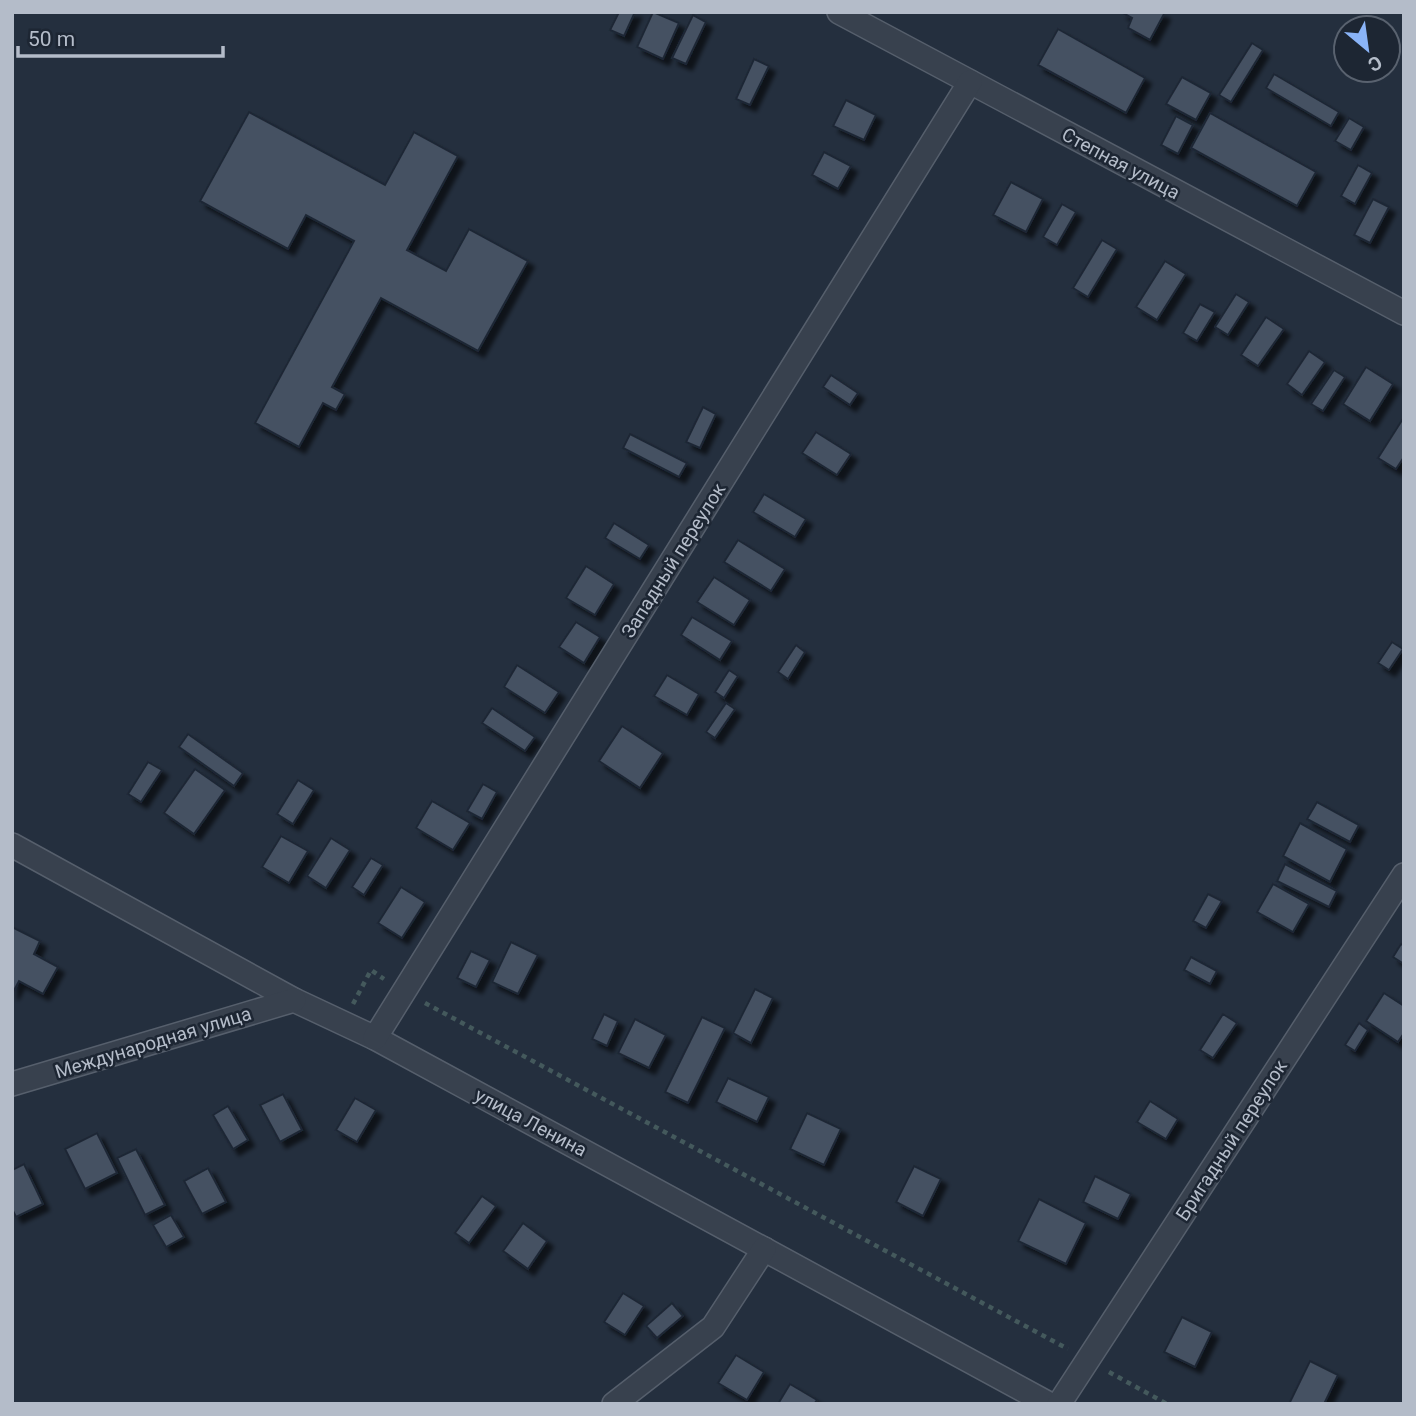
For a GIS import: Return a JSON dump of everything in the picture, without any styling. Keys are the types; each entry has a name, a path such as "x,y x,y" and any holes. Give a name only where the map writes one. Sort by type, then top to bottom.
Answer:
{"street":[{"name":"Степная улица","path":"839,12 1404,313"},
{"name":"Западный переулок","path":"375,1038 970,82"},
{"name":"улица Ленина","path":"12,845 294,1000 375,1038 1049,1404"},
{"name":"Бригадный переулок","path":"1059,1404 1404,875"},
{"name":"Международная улица","path":"12,1084 294,1000"},
{"path":"614,1404 713,1327 765,1249"}],"path":[{"path":"351,1007 371,970 404,992 1167,1404"}],"building":[{"path":"619,12 635,12 624,36 610,30"},
{"path":"653,12 679,23 663,59 637,47"},
{"path":"1121,12 1164,14 1150,40 1128,28 1132,18"},
{"path":"693,15 706,22 686,64 672,58"},
{"path":"1058,29 1145,78 1126,113 1038,65"},
{"path":"1252,43 1263,50 1231,102 1219,95"},
{"path":"754,59 769,66 750,105 736,99"},
{"path":"1274,74 1339,112 1331,126 1266,88"},
{"path":"1182,77 1211,93 1196,120 1166,104"},
{"path":"846,100 876,115 864,140 833,126"},
{"path":"249,112 385,185 414,132 458,156 407,250 446,271 469,229 528,261 478,351 381,298 332,387 345,394 336,410 323,403 299,447 255,423 354,241 306,215 288,249 200,201"},
{"path":"1210,113 1316,172 1297,206 1191,148"},
{"path":"1176,116 1193,125 1178,154 1161,145"},
{"path":"1349,118 1364,127 1351,150 1335,141"},
{"path":"824,152 851,166 838,189 812,175"},
{"path":"1358,165 1372,173 1355,204 1341,196"},
{"path":"1011,182 1043,199 1026,232 993,215"},
{"path":"1373,199 1389,207 1370,243 1354,235"},
{"path":"1062,204 1076,212 1057,245 1043,237"},
{"path":"1102,240 1117,249 1088,297 1073,288"},
{"path":"1165,261 1186,274 1157,320 1136,307"},
{"path":"1236,294 1249,302 1228,335 1215,327"},
{"path":"1200,304 1215,312 1197,341 1183,333"},
{"path":"1266,317 1284,329 1258,366 1241,355"},
{"path":"1309,351 1325,362 1302,395 1287,384"},
{"path":"1366,367 1393,384 1370,421 1343,404"},
{"path":"1334,370 1345,377 1323,411 1311,404"},
{"path":"831,375 858,393 850,405 823,387"},
{"path":"703,407 716,414 700,448 686,442"},
{"path":"1404,417 1404,457 1396,469 1378,458"},
{"path":"816,432 851,454 837,475 802,453"},
{"path":"630,434 687,463 679,477 623,448"},
{"path":"764,494 806,519 795,537 753,512"},
{"path":"614,523 649,545 640,559 605,538"},
{"path":"738,540 785,569 771,591 724,562"},
{"path":"586,566 614,584 595,615 566,598"},
{"path":"714,577 750,600 734,625 697,602"},
{"path":"692,617 732,641 720,660 681,635"},
{"path":"576,622 600,637 584,663 559,647"},
{"path":"1392,642 1403,649 1389,670 1378,663"},
{"path":"796,645 805,652 788,679 778,672"},
{"path":"517,665 559,692 545,713 504,687"},
{"path":"729,670 738,676 724,698 715,692"},
{"path":"667,675 699,694 687,715 654,696"},
{"path":"726,703 735,709 715,738 706,732"},
{"path":"492,708 535,737 525,751 482,723"},
{"path":"622,726 663,753 640,788 599,761"},
{"path":"188,734 243,773 234,786 179,747"},
{"path":"148,762 162,770 141,802 128,794"},
{"path":"195,769 225,790 194,834 164,813"},
{"path":"298,780 314,790 293,824 277,814"},
{"path":"483,784 497,792 482,819 467,811"},
{"path":"432,801 470,823 453,850 416,828"},
{"path":"1317,802 1359,825 1350,842 1307,819"},
{"path":"1300,823 1347,849 1330,882 1283,856"},
{"path":"281,836 308,851 289,883 262,867"},
{"path":"331,838 350,850 326,888 307,876"},
{"path":"371,858 383,865 364,895 352,887"},
{"path":"1285,864 1337,891 1329,907 1277,881"},
{"path":"1273,884 1309,904 1293,932 1257,912"},
{"path":"401,887 425,902 402,938 378,923"},
{"path":"1208,894 1222,901 1206,928 1193,921"},
{"path":"12,927 40,941 34,954 58,967 43,994 19,981 12,994"},
{"path":"511,942 538,955 518,994 492,982"},
{"path":"1401,944 1404,946 1404,964 1393,957"},
{"path":"471,951 490,960 476,987 457,978"},
{"path":"1191,957 1217,971 1210,984 1184,970"},
{"path":"755,989 773,998 751,1043 733,1033"},
{"path":"1384,993 1404,1006 1404,1033 1398,1042 1366,1021"},
{"path":"604,1014 618,1021 607,1046 592,1039"},
{"path":"1223,1014 1237,1023 1213,1058 1200,1050"},
{"path":"702,1017 725,1028 688,1103 665,1092"},
{"path":"635,1019 666,1035 649,1068 618,1053"},
{"path":"1359,1023 1368,1030 1355,1051 1345,1045"},
{"path":"728,1078 769,1097 757,1122 716,1102"},
{"path":"283,1094 302,1130 280,1142 260,1105"},
{"path":"355,1098 376,1110 357,1142 336,1130"},
{"path":"1150,1101 1178,1119 1166,1139 1137,1122"},
{"path":"228,1106 248,1140 233,1149 213,1115"},
{"path":"807,1113 841,1129 824,1165 790,1149"},
{"path":"97,1133 117,1173 85,1189 65,1149"},
{"path":"136,1149 165,1205 145,1215 117,1158"},
{"path":"24,1164 43,1204 16,1217 12,1209 12,1170"},
{"path":"914,1166 941,1179 923,1216 896,1202"},
{"path":"208,1168 226,1202 202,1214 184,1181"},
{"path":"1095,1176 1131,1194 1118,1219 1083,1202"},
{"path":"482,1196 496,1206 469,1243 455,1233"},
{"path":"1039,1199 1086,1223 1066,1264 1018,1241"},
{"path":"171,1215 184,1237 166,1247 153,1225"},
{"path":"523,1223 547,1241 528,1269 503,1251"},
{"path":"623,1293 644,1306 625,1335 604,1322"},
{"path":"672,1303 683,1316 657,1338 646,1326"},
{"path":"1182,1317 1212,1332 1195,1367 1164,1352"},
{"path":"736,1355 764,1372 747,1400 718,1383"},
{"path":"1310,1361 1338,1375 1324,1404 1289,1404"},
{"path":"790,1384 817,1400 814,1404 778,1404"}]}
